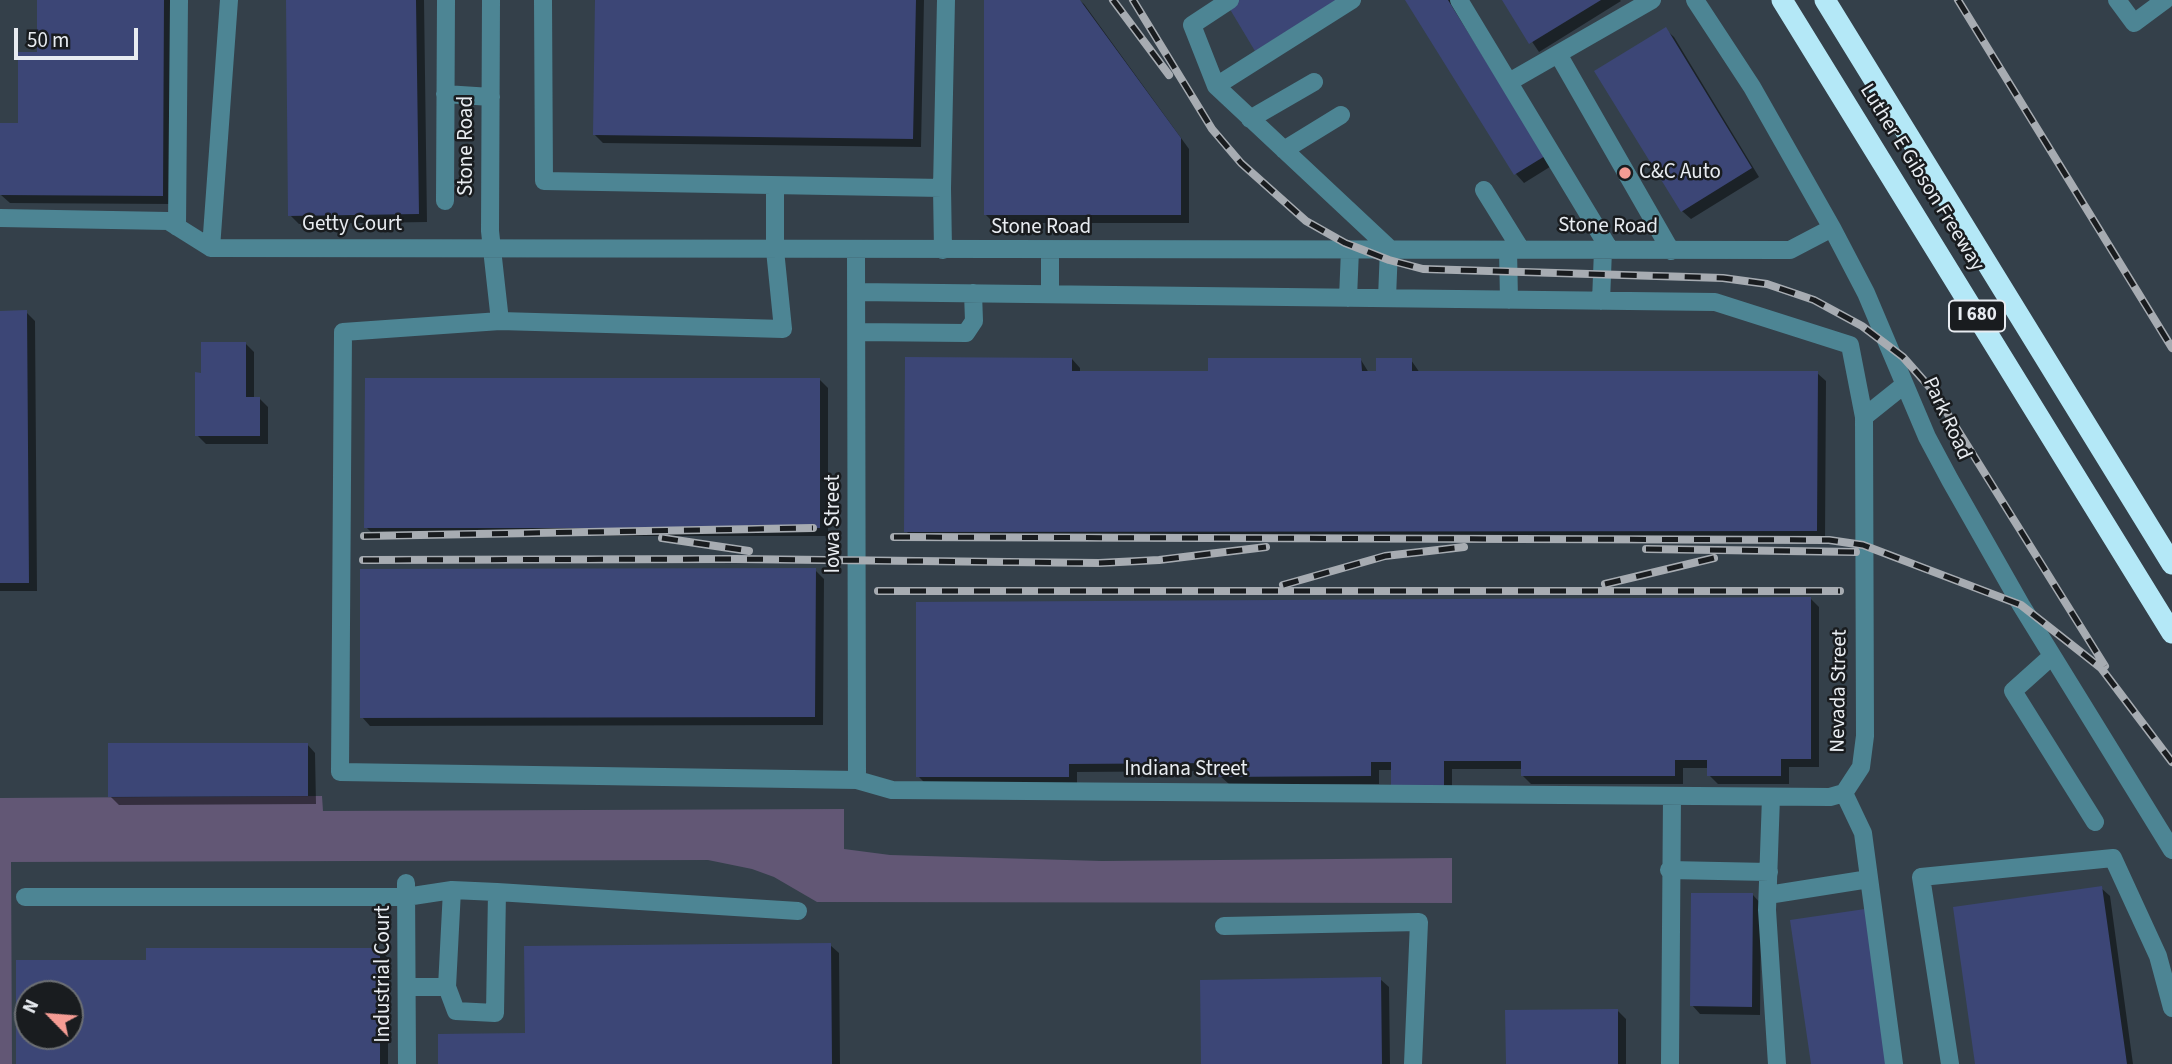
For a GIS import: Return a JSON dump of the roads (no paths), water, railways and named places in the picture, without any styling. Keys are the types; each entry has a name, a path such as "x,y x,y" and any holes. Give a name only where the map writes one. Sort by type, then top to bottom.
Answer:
{"highway":[{"name":"Luther E Gibson Freeway","path":"1782,0 2172,633"},
{"name":"Luther E Gibson Freeway","path":"1825,0 2172,564"}],"street":[{"path":"177,227 179,0"},
{"path":"0,218 168,221 211,248 229,0"},
{"path":"445,201 446,0"},
{"name":"Stone Road","path":"491,0 489,231 494,249 1790,250 1832,228"},
{"path":"543,0 544,181 942,188"},
{"path":"943,250 946,0"},
{"path":"1230,0 1192,25 1216,86 1389,248 1387,298"},
{"path":"1216,86 1352,0"},
{"path":"856,292 1601,301 1606,250 1459,0"},
{"name":"Park Road","path":"1695,0 1752,87 1832,228 1866,293 1950,481 2052,656 2172,850"},
{"path":"2117,0 2134,23 2165,0"},
{"path":"1509,82 1643,2"},
{"path":"1558,54 1671,251"},
{"path":"1250,119 1314,82"},
{"path":"445,94 491,97"},
{"path":"1283,150 1341,115"},
{"path":"494,249 500,321 783,329 775,250 775,187"},
{"path":"1484,190 1514,248 1509,300"},
{"name":"Getty Court","path":"211,248 494,249"},
{"name":"Iowa Street","path":"856,250 865,783"},
{"path":"1348,298 1350,250"},
{"path":"1049,294 1050,251"},
{"path":"857,332 966,332 974,321 973,293"},
{"name":"Nevada Street","path":"1601,301 1715,302 1850,345 1864,417 1865,736 1861,767 1844,793"},
{"name":"Indiana Street","path":"500,321 343,332 340,772 865,783 891,790 1672,796"},
{"path":"1864,417 1905,385"},
{"path":"2052,656 2013,691 2095,822"},
{"path":"1670,1064 1672,796 1830,797 1844,793 1863,833 1894,1064"},
{"path":"1771,796 1768,895 1777,1064"},
{"path":"1950,1064 1922,877 2113,858 2165,953 2172,1008"},
{"path":"1670,870 1769,872"},
{"path":"1768,895 1869,879"},
{"path":"25,897 406,890 497,892 798,911"},
{"name":"Industrial Court","path":"406,890 407,1064"},
{"path":"452,891 447,987 456,1011 495,1013 497,892"},
{"path":"1224,926 1419,922 1413,1064"},
{"path":"407,987 447,987"}],"railway":[{"path":"1113,0 1169,75"},
{"path":"1133,0 1212,129 1241,163 1306,221 1345,243 1389,260 1423,269 1723,278 1767,284 1814,300 1862,326 1903,357 1934,392 2105,666"},
{"path":"1958,0 2172,348"},
{"path":"364,536 813,528"},
{"path":"894,537 1829,540 1863,545 2021,605 2101,668 2172,762"},
{"path":"662,538 749,551"},
{"path":"363,560 735,559 1099,563 1159,560 1266,547"},
{"path":"1283,585 1385,556 1464,547"},
{"path":"1646,549 1856,552"},
{"path":"1605,584 1714,558"},
{"path":"878,591 1840,591"}],"place":[{"name":"C&C Auto","path":"1625,173"}]}
